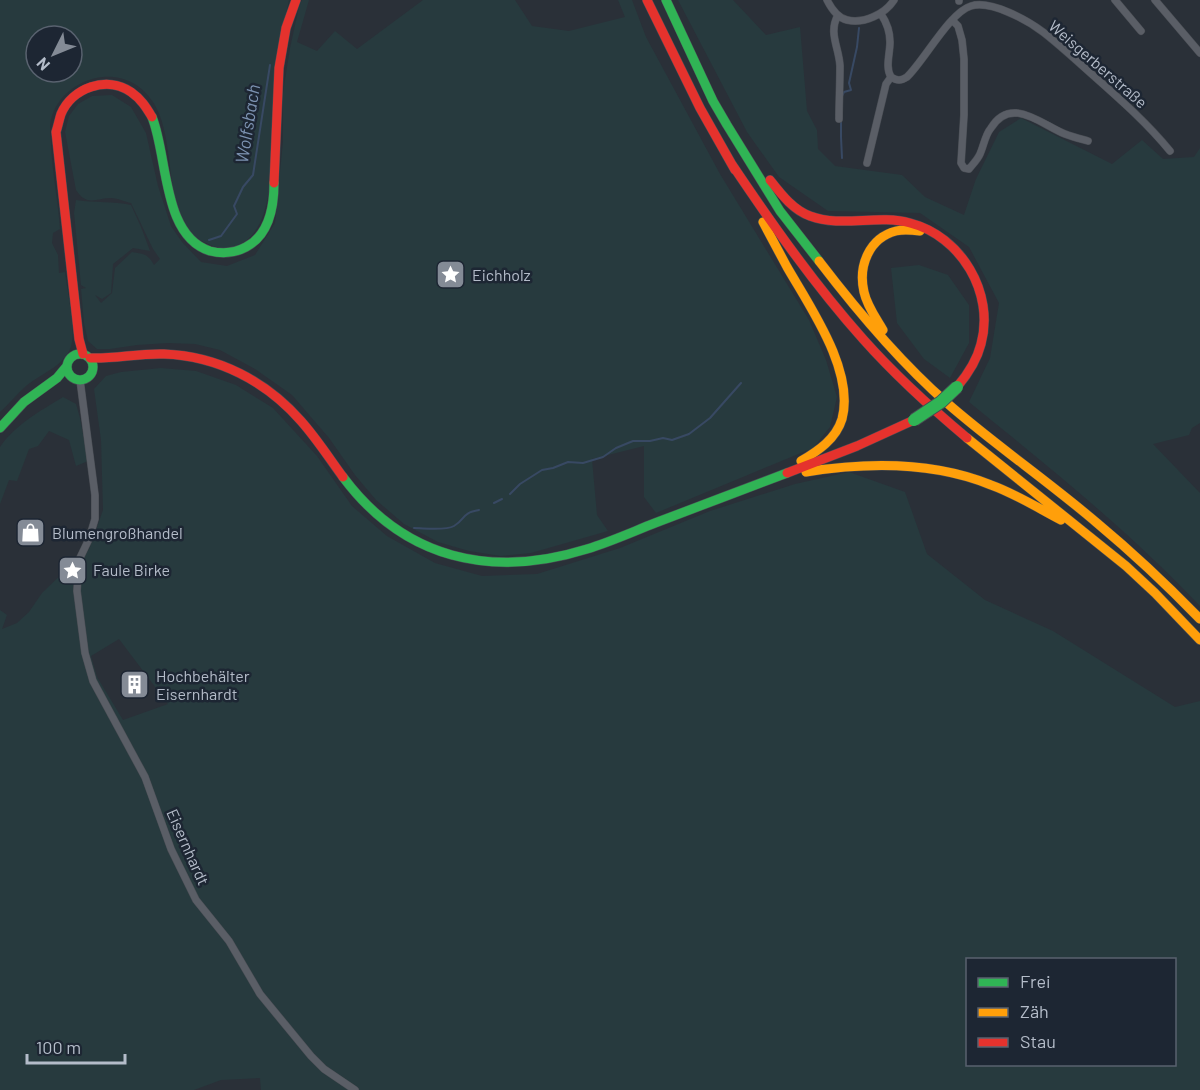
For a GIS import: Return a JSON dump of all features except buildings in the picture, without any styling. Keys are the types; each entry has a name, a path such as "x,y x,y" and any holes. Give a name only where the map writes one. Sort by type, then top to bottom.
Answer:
{"main road":[{"path":"0,428 24,402 57,378 73,374 86,379 91,375 79,339 56,132 57,123 65,105 78,92 96,85 115,85 134,93 142,100 153,118 173,209 182,230 196,245 212,252 222,253 242,249 259,238 265,230 272,210 279,68 286,28 296,0"},
{"path":"647,0 681,71 822,329 838,366 844,402 843,416 837,430 831,439 816,452 772,479"},
{"path":"666,0 713,101 727,125 780,211 846,296 897,355 947,403 1068,499 1137,558 1200,619"},
{"path":"73,374 70,358 110,358 142,353 183,355 223,365 268,390 295,412 362,500 389,525 429,547 456,557 474,561 510,563 569,555 606,543 876,438 914,420 940,402 968,374 978,354 984,331 984,305 971,269 955,249 934,233 907,221 879,219 838,221 812,217 800,211 780,194 727,125"},
{"path":"731,163 804,268 834,306 888,366 982,450 1128,568 1200,640"},
{"path":"897,355 865,298 861,273 863,263 875,243 885,235 916,230 934,233"},
{"path":"772,479 849,465 894,464 943,470 979,480 1016,496 1086,533"}],"street":[{"path":"827,0 831,8 846,20 857,20 881,14 894,0"},
{"path":"1115,0 1141,31"},
{"path":"1155,0 1200,53"},
{"name":"Weisgerberstraße","path":"891,77 896,80 907,77 962,10 969,6 988,6 1005,11 1043,32 1133,110 1170,151"},
{"path":"867,163 886,84 891,77 888,71 889,30 881,14"},
{"path":"838,15 834,21 833,32 840,63 838,119"},
{"path":"952,20 958,26 964,59 961,163 964,168 969,169 980,155 989,129 996,121 1015,112 1027,114 1066,134 1088,141"},
{"name":"Eisernhardt","path":"73,374 95,495 95,519 79,560 77,591 84,643 93,681 145,777 171,849 196,900 229,941 260,994 310,1056 324,1069 355,1090"}],"green space":[{"path":"0,0 289,0 276,62 269,192 264,212 252,235 231,248 217,248 203,242 193,235 184,223 177,208 173,190 165,134 160,117 149,96 132,82 118,78 103,77 84,82 84,24 24,24 24,84 79,84 65,95 55,108 50,126 60,229 53,233 52,243 58,255 59,273 65,272 72,317 72,342 66,357 26,386 0,412"},
{"path":"302,0 309,0 297,42 317,51 335,31 357,49 423,0 515,0 532,26 569,31 625,17 618,0 632,0 646,37 720,174 809,320 826,360 837,397 830,427 813,448 656,513 644,497 644,446 592,459 597,515 608,531 531,553 501,556 469,551 438,542 404,524 376,500 329,438 292,395 255,369 220,350 195,344 168,343 97,349 88,341 84,323 81,289 86,288 81,285 74,213 76,200 131,205 150,251 133,248 113,264 111,293 102,299 95,295 101,303 112,293 115,268 132,252 145,255 154,265 160,259 131,203 114,198 88,200 76,190 65,132 69,116 78,104 92,96 112,95 131,107 146,133 158,186 171,226 182,242 201,262 227,266 255,255 275,223 283,141 283,93 290,48"},
{"path":"678,0 733,0 766,35 800,27 807,111 817,130 818,149 835,166 902,175 925,197 964,215 976,179 999,132 1021,118 1112,164 1142,140 1163,159 1194,157 1200,148 1200,423 1192,428 1189,435 1153,444 1200,493 1200,606 1117,526 1059,475 969,402 990,358 999,303 969,247 920,213 828,211 779,177 747,132"},
{"path":"919,265 948,275 969,305 969,343 950,378 924,359 897,323 891,268"},
{"path":"161,368 196,371 236,385 273,408 317,456 352,506 387,536 435,563 482,576 537,574 620,548 710,511 795,484 849,472 905,492 927,554 985,600 1053,631 1175,707 1200,701 1200,1090 261,1090 260,1078 221,1080 194,1090 0,1090 0,610 7,615 2,629 17,623 29,612 42,593 68,568 74,574 83,573 84,557 90,547 103,510 101,440 94,389 106,376","holes":["119,639 168,704 123,720 97,677 91,656"]},
{"path":"63,397 76,404 88,461 76,466 69,440 49,431 38,446 29,449 17,481 9,480 0,504 0,447 20,425"}],"waterway":[{"path":"842,96 844,92 851,90 849,83 859,28"},
{"name":"Wolfsbach","path":"209,240 221,236 237,214 234,206 243,187 253,175 270,65"},
{"path":"841,119 842,158"},
{"path":"510,494 520,484 542,470 568,462 583,463 603,457 616,448 633,441 663,438 672,440 689,434 710,418 741,383"},
{"path":"494,503 502,499"},
{"path":"414,528 450,528 469,513 479,510"}],"traffic: fast":[{"path":"666,0 713,101 727,125 780,211 819,261"},
{"path":"152,117 175,212 183,229 194,243 210,251 224,253 237,251 254,242 269,219 274,183"},
{"path":"80,354 89,358 93,367 89,376 80,380 71,376 67,367 71,358 80,354"},
{"path":"0,428 24,402 57,378 67,366"},
{"path":"914,420 941,402 957,387"},
{"path":"343,477 367,505 393,527 422,544 452,555 484,561 517,562 551,558 587,549 787,473"}],"traffic: slow":[{"path":"763,222 828,340 842,381 844,400 839,426 826,444 801,461"},
{"path":"883,330 865,297 864,263 872,247 887,235 902,230 920,231"},
{"path":"819,261 880,335 929,387 1110,534 1200,619"},
{"path":"967,438 1126,566 1200,640"},
{"path":"806,472 876,465 946,471 1000,489 1061,520"}],"traffic: jam":[{"path":"274,183 279,68 286,28 296,0"},
{"path":"647,0 700,108 735,170"},
{"path":"83,354 79,339 56,132 60,116 73,97 82,91 91,87 111,85 122,87 135,95 152,117"},
{"path":"731,163 794,253 845,318 900,378 967,438"},
{"path":"770,180 793,206 810,216 834,221 885,220 910,223 945,240 959,254 970,269 978,287 983,305 984,325 977,356 957,387"},
{"path":"90,358 164,354 203,360 240,373 272,394 301,421 343,477"},
{"path":"787,473 857,446 914,420"}],"place":[{"name":"Eichholz","path":"451,275"},
{"name":"Blumengroßhandel","path":"31,533"},
{"name":"Faule Birke","path":"72,570"},
{"name":"Hochbehälter Eisernhardt","path":"135,685"}]}
